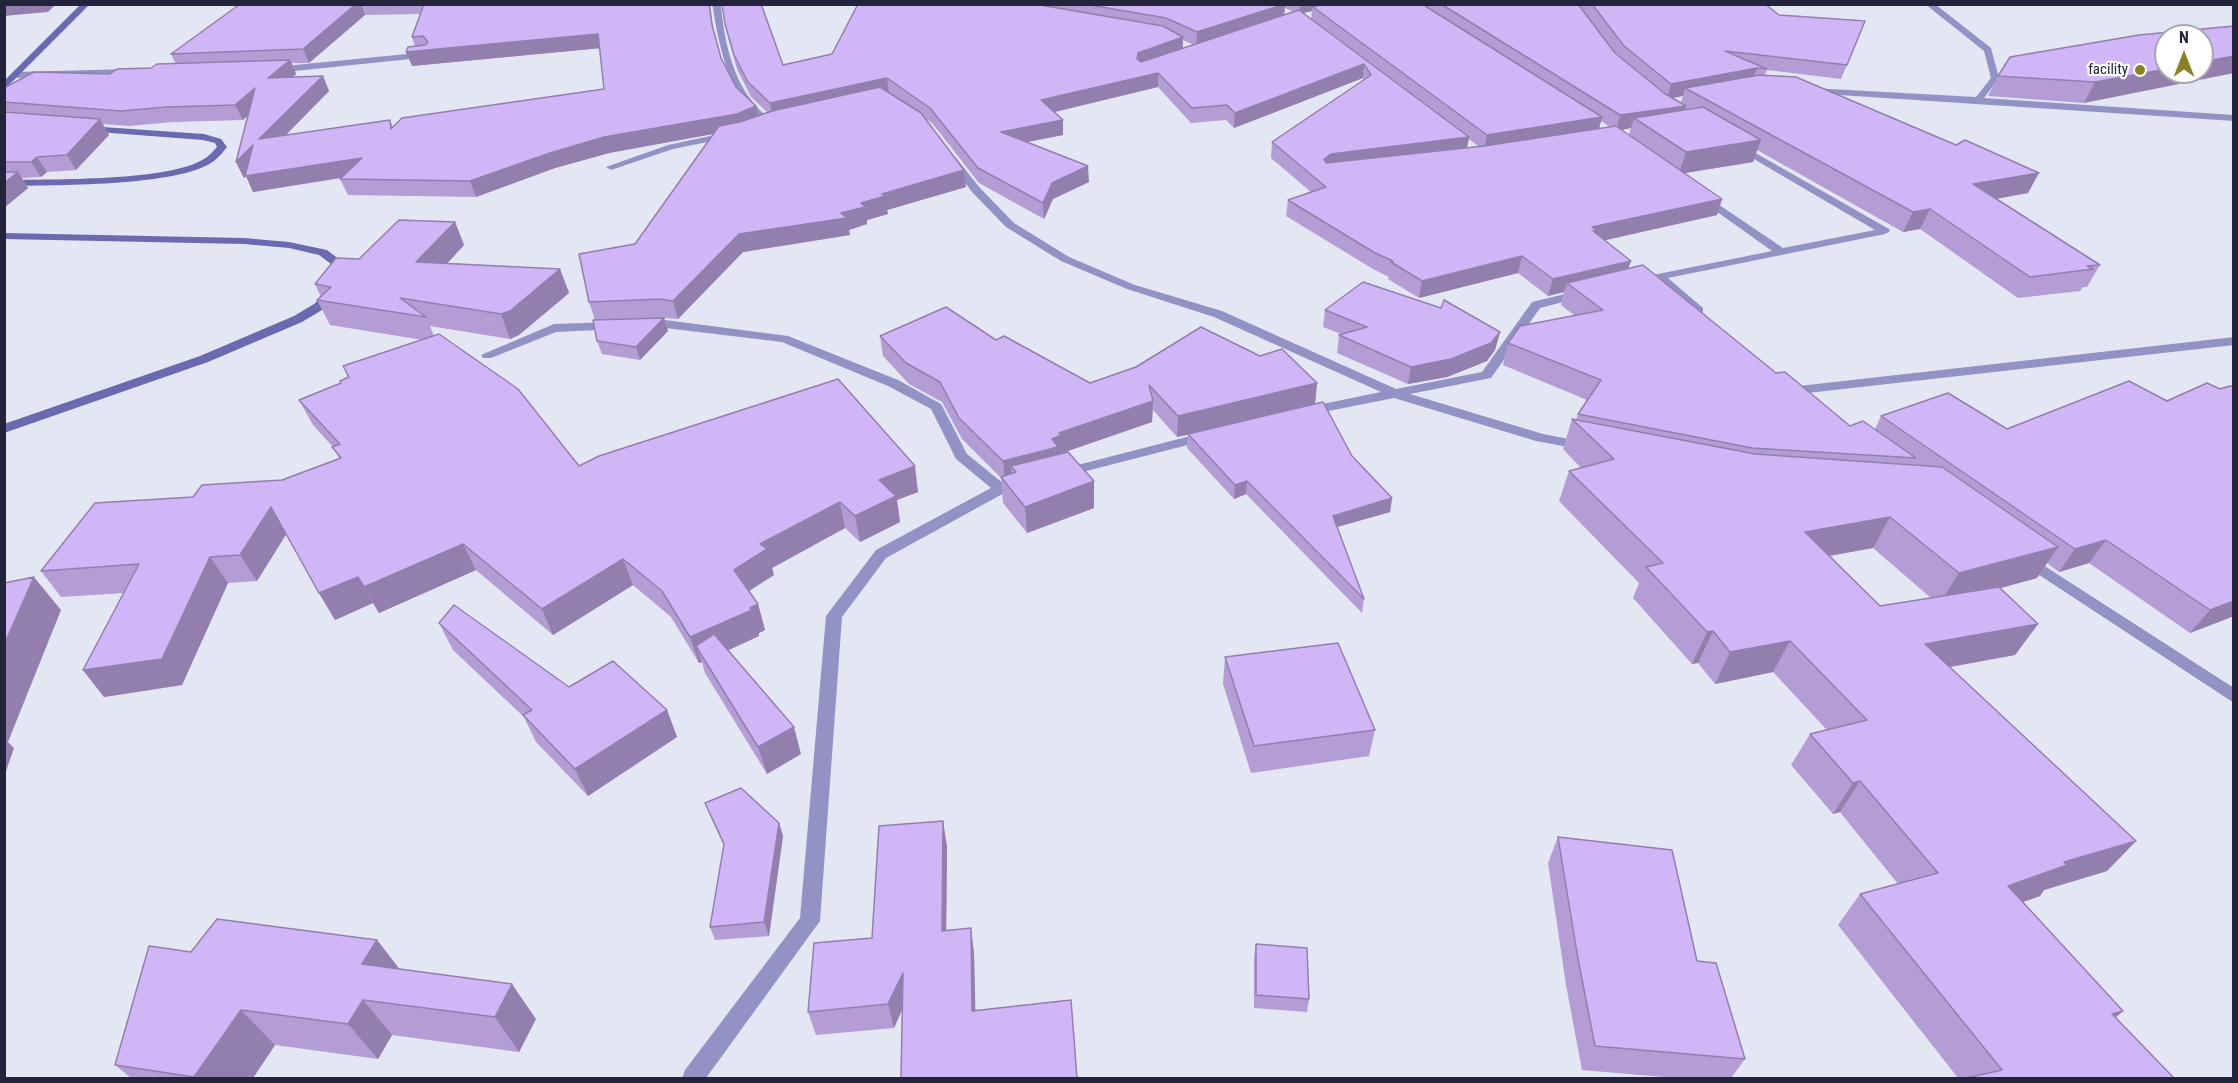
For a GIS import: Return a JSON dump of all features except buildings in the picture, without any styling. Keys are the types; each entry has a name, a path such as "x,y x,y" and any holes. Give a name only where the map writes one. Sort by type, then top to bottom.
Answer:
{"street":[{"path":"4,87 86,4"},
{"path":"713,4 717,6 718,20 738,86 754,111 772,124"},
{"path":"1929,4 1988,50 1995,78 1978,99"},
{"path":"265,70 310,68 427,55"},
{"path":"15,75 142,72"},
{"path":"1800,91 1978,99 2234,118"},
{"path":"4,183 136,178 173,173 209,161 217,156 222,147 218,141 204,137 72,128"},
{"path":"611,167 671,147 743,133"},
{"path":"1625,284 1885,231 1730,141"},
{"path":"948,153 976,190 1010,225 1065,259 1131,287 1218,314 1396,394 1541,438 1596,449"},
{"path":"1693,191 1781,252"},
{"path":"4,236 289,245 323,252 336,262 340,270 339,282 331,295 318,307 298,319 204,359 4,429"},
{"path":"1659,276 1711,322"},
{"path":"1291,415 1486,375 1536,305 1592,292"},
{"path":"487,355 554,328 665,324 784,339 893,383 936,407 961,456 1001,489"},
{"path":"1808,404 1785,387 2234,341"},
{"path":"693,1078 810,921 834,616 881,554 1001,489 1224,432"},
{"path":"2012,550 2234,697"}],"place":[{"name":"facility","path":"2140,70"}]}
